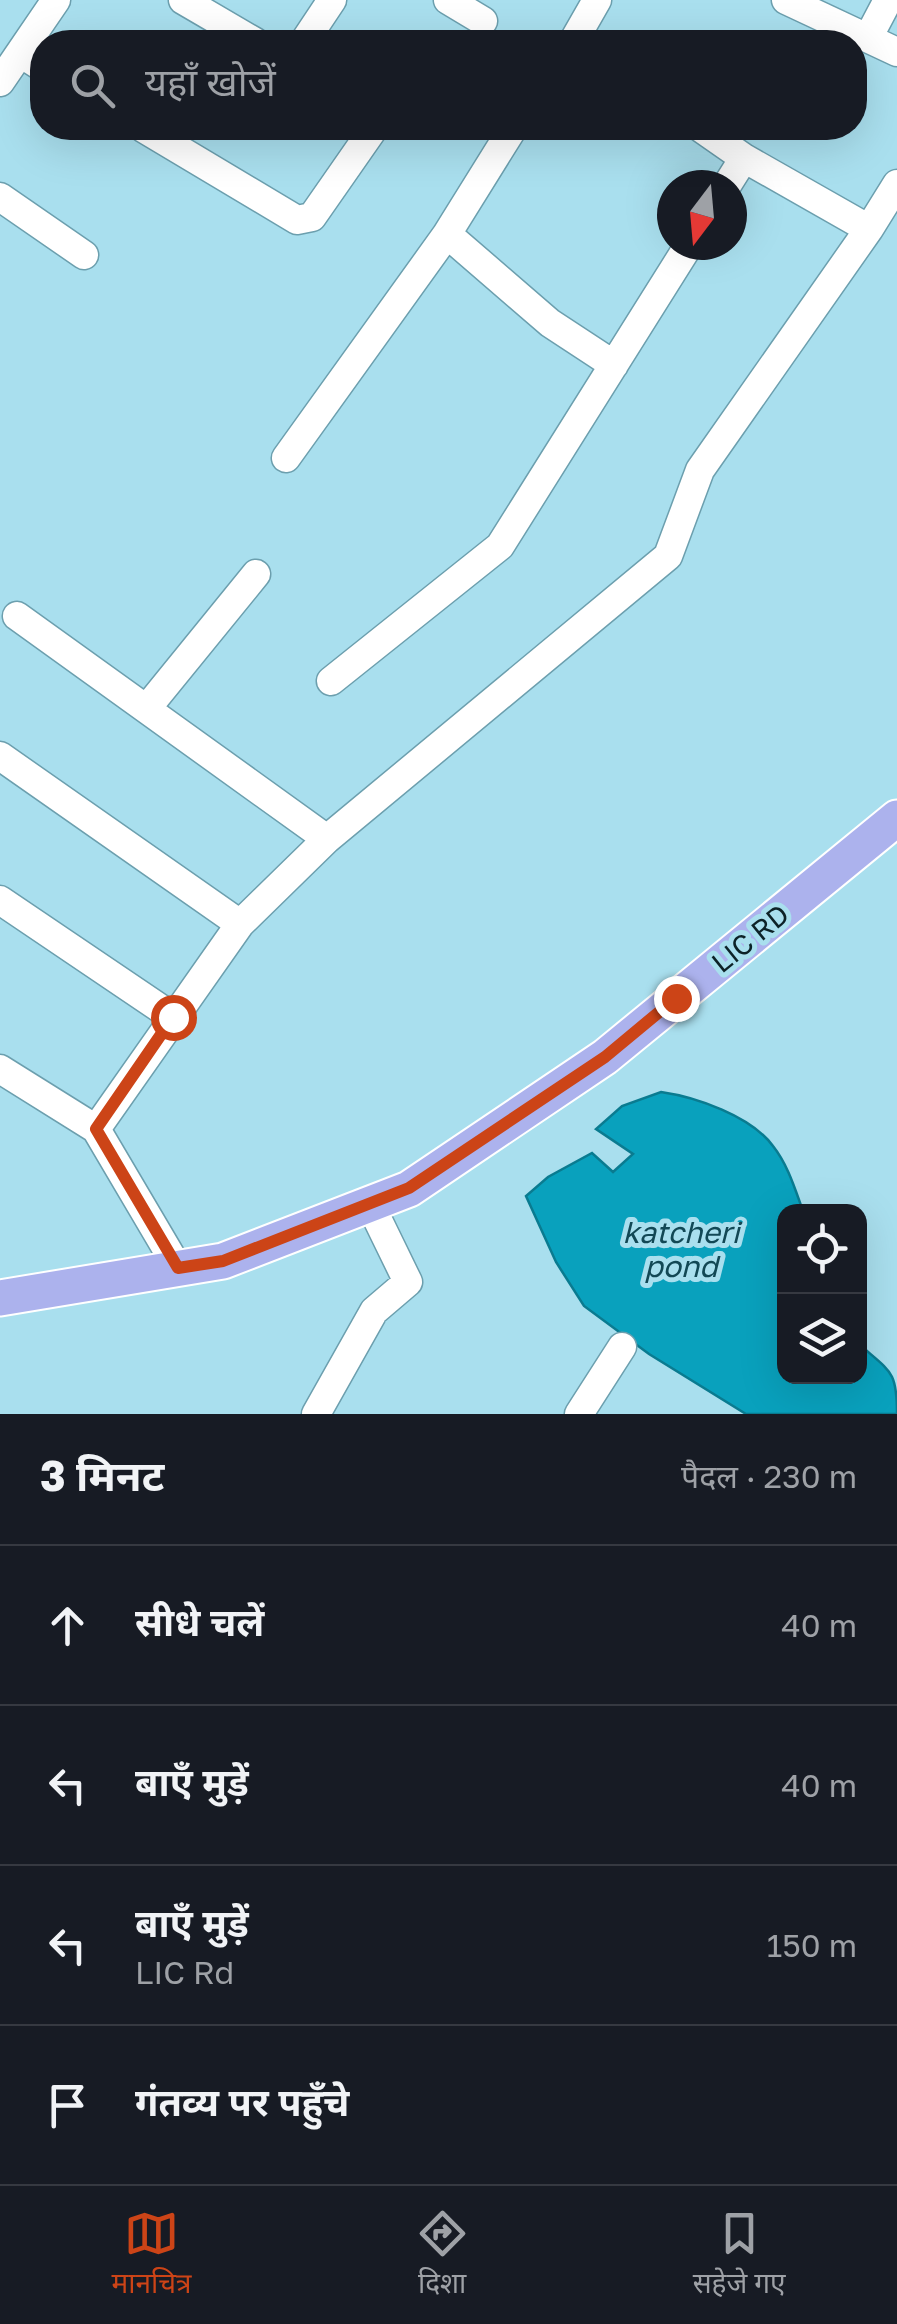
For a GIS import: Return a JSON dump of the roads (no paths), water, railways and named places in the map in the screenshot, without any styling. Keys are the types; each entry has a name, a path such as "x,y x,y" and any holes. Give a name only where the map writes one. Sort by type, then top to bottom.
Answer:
{"main road":[{"name":"LIC RD","path":"0,1298 223,1261 409,1188 605,1057 897,818"}],"street":[{"path":"44,30 56,0"},
{"path":"182,0 235,30"},
{"path":"312,30 332,0"},
{"path":"448,0 483,21"},
{"path":"581,30 597,0"},
{"path":"786,0 851,30"},
{"path":"888,0 868,38 897,52"},
{"path":"0,82 30,61"},
{"path":"163,140 297,220 312,217 366,140"},
{"path":"286,458 447,234 506,140"},
{"path":"718,140 869,229"},
{"path":"736,170 744,158"},
{"path":"96,1129 240,924 327,838 668,556 700,470 897,184"},
{"path":"0,197 84,255"},
{"path":"447,234 550,323 614,365"},
{"path":"332,681 500,546 680,260"},
{"path":"146,708 256,574"},
{"path":"17,616 327,838"},
{"path":"0,756 240,924"},
{"path":"0,900 173,1017"},
{"path":"0,1069 96,1129 178,1268"},
{"path":"319,1413 374,1310 408,1282 370,1204"},
{"path":"579,1414 622,1347"}],"water":[{"name":"katcheri pond","path":"661,1092 690,1098 737,1117 773,1146 801,1204 777,1204 777,1384 867,1384 867,1351 893,1380 897,1414 746,1414 649,1354 584,1306 556,1262 526,1196 548,1177 592,1153 613,1172 633,1154 596,1129 622,1106"}]}
